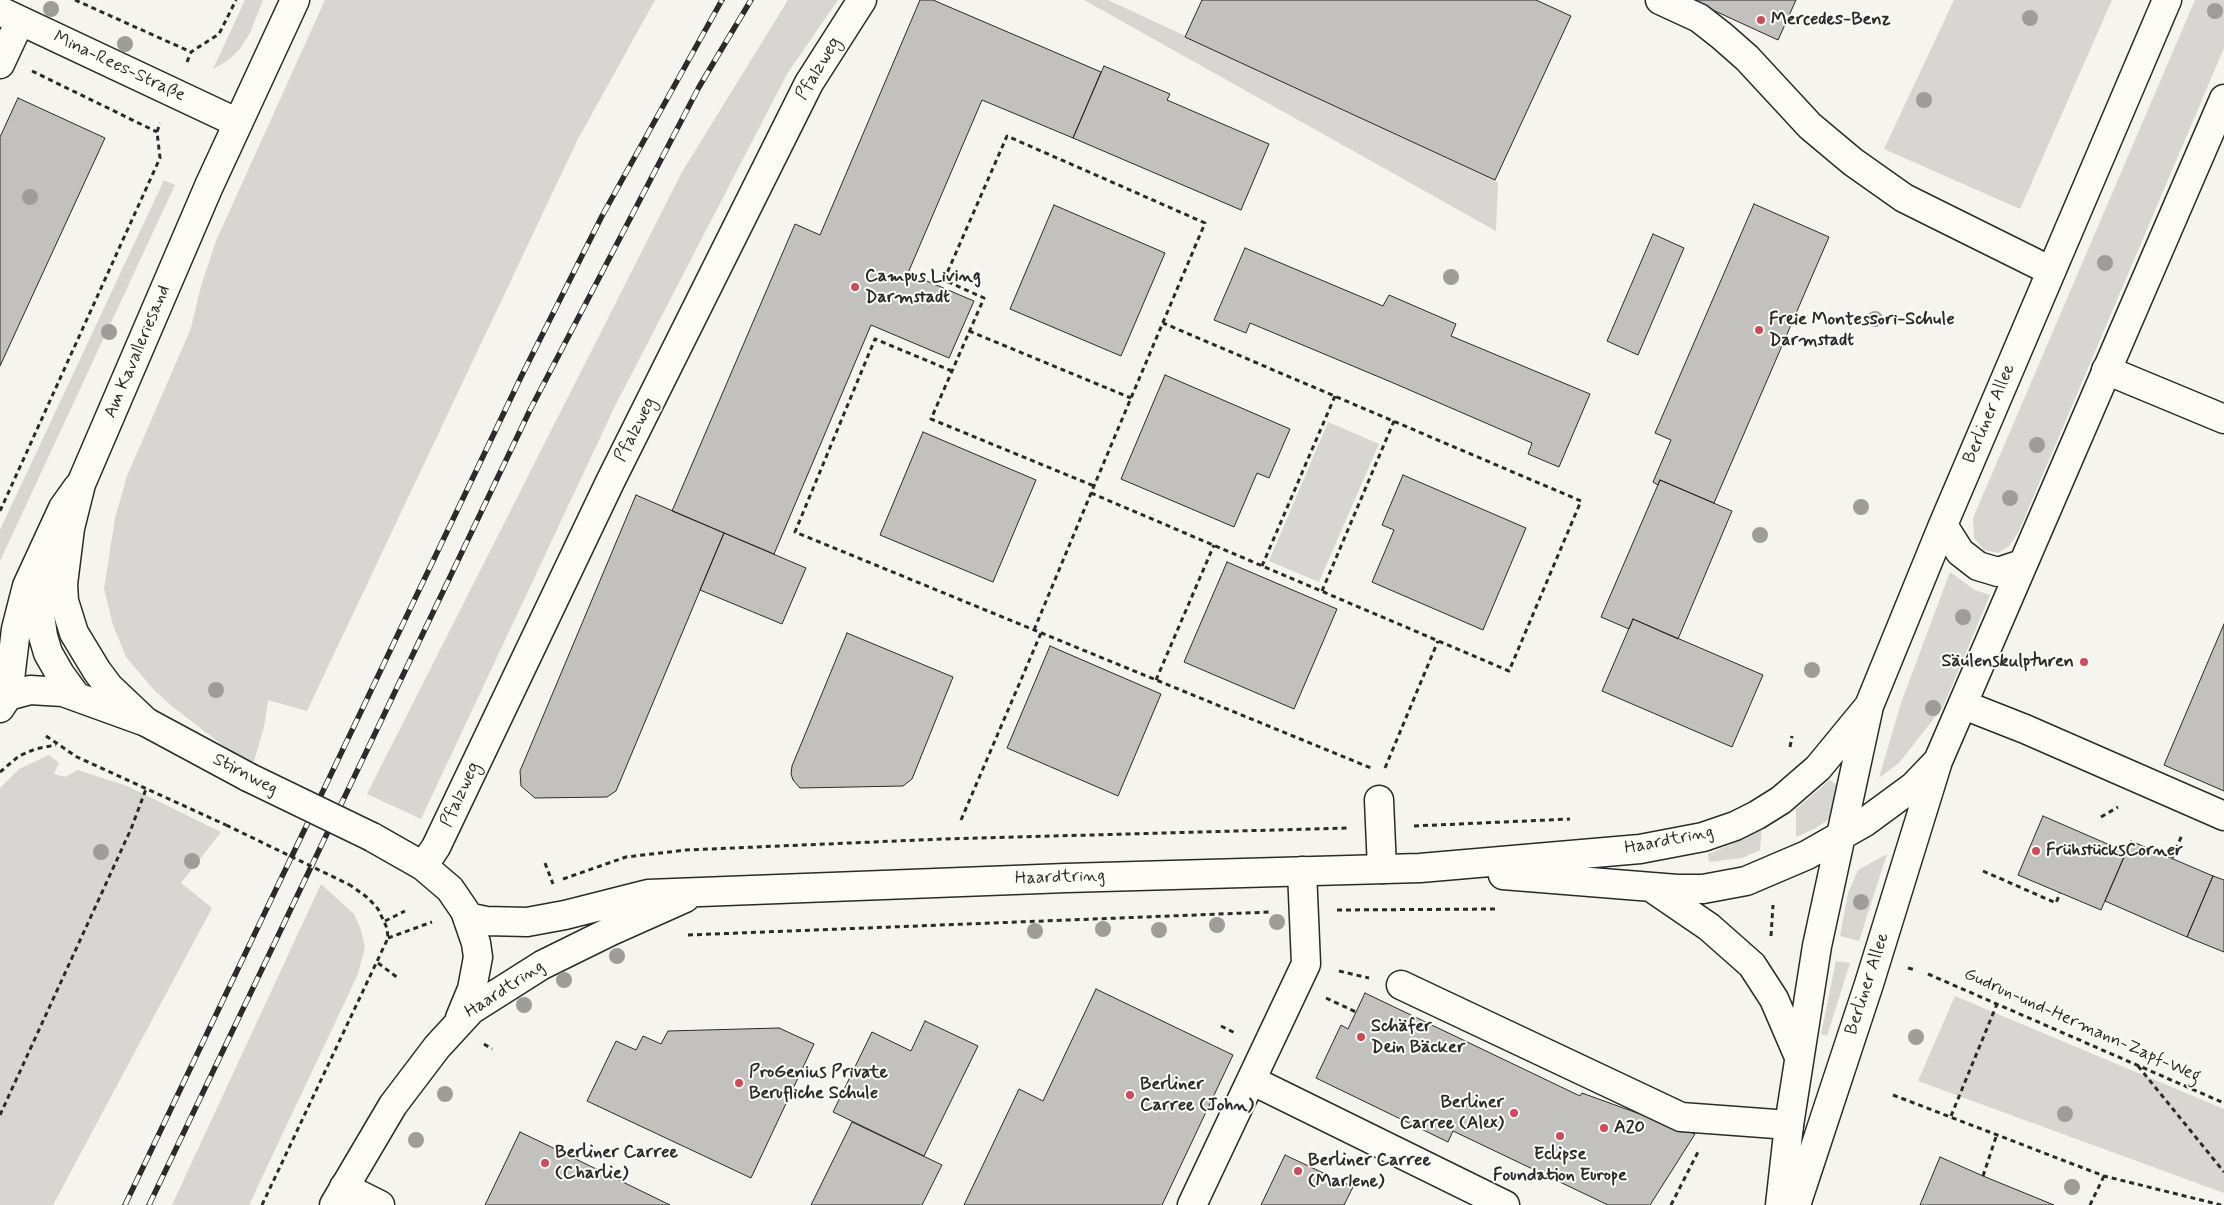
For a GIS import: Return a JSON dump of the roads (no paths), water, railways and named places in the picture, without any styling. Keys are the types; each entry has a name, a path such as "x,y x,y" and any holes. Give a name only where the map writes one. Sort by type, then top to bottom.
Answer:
{"main road":[{"name":"Am Kavalleriesand","path":"4,702 16,629 27,586 63,508 81,484 238,123 295,0"},
{"name":"Pfalzweg","path":"423,866 436,847 610,482 804,92 862,0"},
{"path":"1660,0 1699,18 1722,36 1747,58 1810,126 1853,162 1904,198 2051,271"},
{"name":"Berliner Allee","path":"1780,1205 1788,1125 1817,946 1869,706 1943,525 2167,0"},
{"name":"Mina-Rees-Straße","path":"10,16 238,123"},
{"path":"2,60 10,16"},
{"name":"Berliner Allee","path":"1796,1205 1869,984 1938,761 1964,705 2022,564 2224,99"},
{"path":"2106,370 2224,420"},
{"name":"Stirnweg","path":"81,484 66,554 63,584 64,601 74,633 97,672 109,687 146,722 248,777 372,838 423,866 450,889 467,917 476,943 478,957 467,1005 457,1023"},
{"path":"76,696 48,653 40,615 42,588 49,564 81,484"},
{"path":"1943,525 1960,552 1978,566 1998,572 2022,564"},
{"path":"4,702 19,691 43,690 76,696 146,722"},
{"path":"1964,705 2025,728 2224,816"},
{"name":"Haardtring","path":"467,917 486,921 527,922 565,915 648,894 1420,868 1640,849 1703,837 1735,826 1781,800 1818,768 1869,706"},
{"name":"Berliner Allee","path":"1841,836 1887,807 1914,786 1938,761"},
{"path":"1380,800 1382,869"},
{"name":"Haardtring","path":"1420,868 1651,887 1703,889 1746,881 1807,854 1841,836"},
{"path":"1192,1205 1306,964 1302,871"},
{"path":"1651,887 1708,928 1752,965 1774,999 1799,1057"},
{"name":"Haardtring","path":"339,1196 393,1105 457,1023 490,996 542,965 610,931 700,892"},
{"path":"1401,985 1681,1117 1714,1121 1788,1125"},
{"path":"1251,1080 1506,1205"},
{"path":"339,1196 380,1205"}],"railway":[{"path":"125,1205 521,377 602,216 722,0"},
{"path":"149,1205 531,408 699,87 751,0"}],"place":[{"name":"Mercedes-Benz","path":"1761,20"},
{"name":"Campus Living Darmstadt","path":"855,287"},
{"name":"Freie Montessori-Schule Darmstadt","path":"1759,330"},
{"name":"Säulenskulpturen","path":"2084,662"},
{"name":"FrühstücksCorner","path":"2036,851"},
{"name":"Schäfer Dein Bäcker","path":"1361,1037"},
{"name":"ProGenius Private Berufliche Schule","path":"739,1083"},
{"name":"Berliner Carree (John)","path":"1130,1095"},
{"name":"Berliner Carree (Alex)","path":"1514,1113"},
{"name":"A20","path":"1604,1128"},
{"name":"Eclipse Foundation Europe","path":"1560,1136"},
{"name":"Berliner Carree (Charlie)","path":"545,1163"},
{"name":"Berliner Carree (Marlene)","path":"1298,1171"}]}
